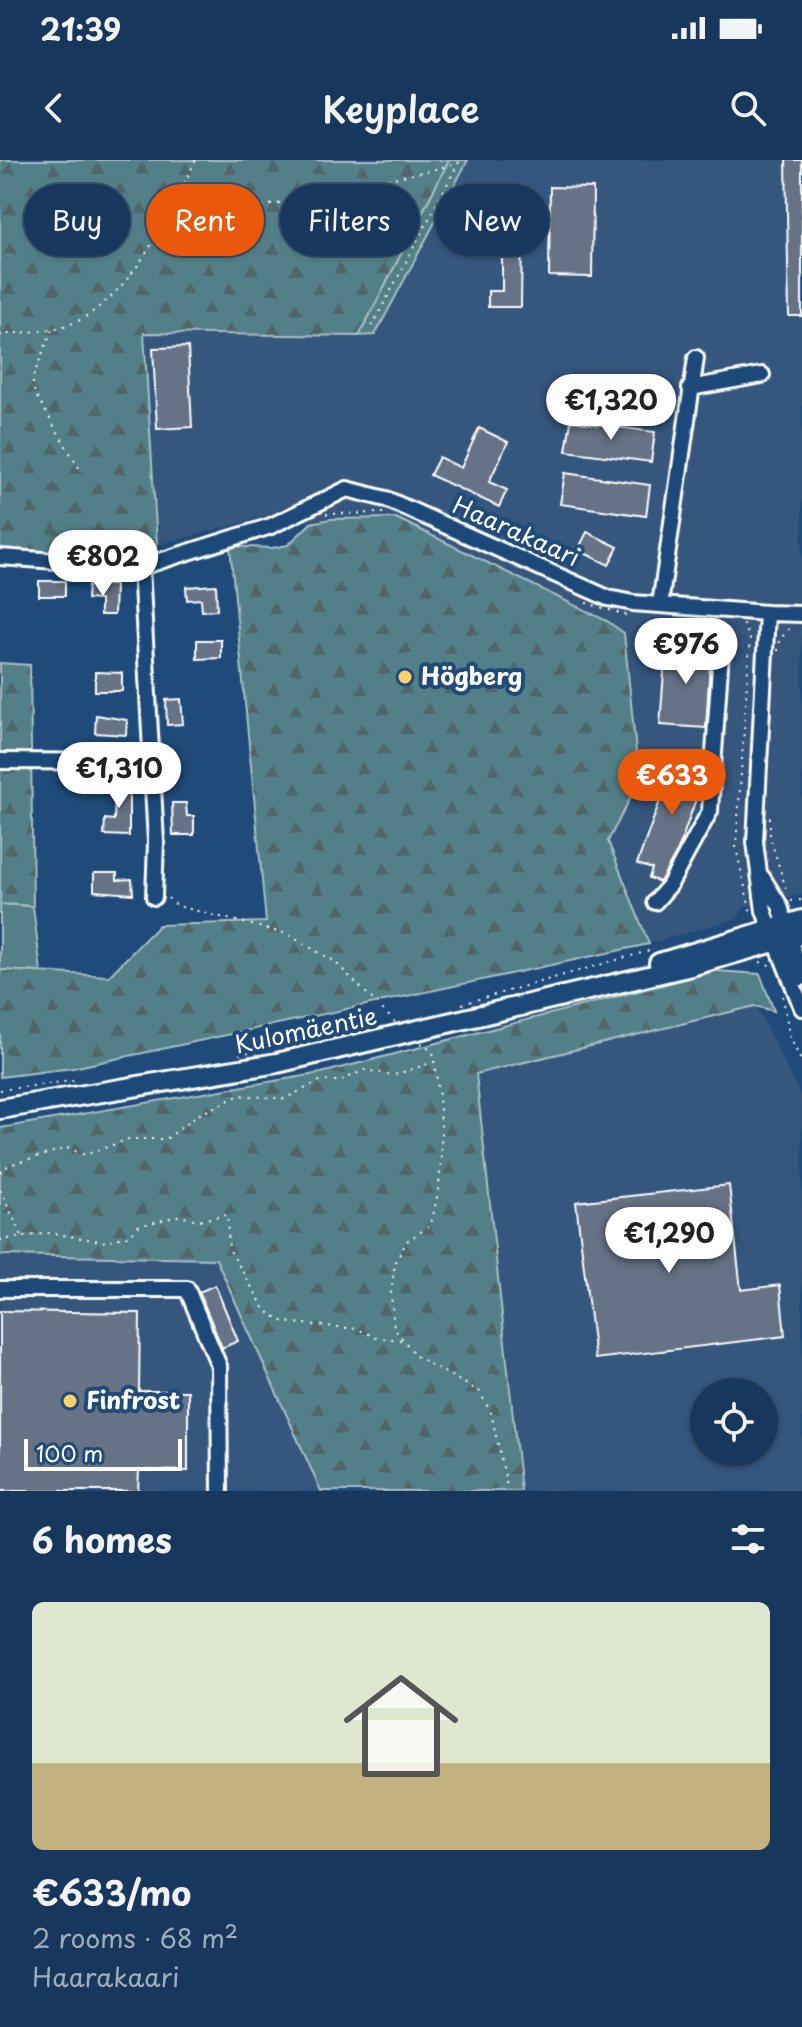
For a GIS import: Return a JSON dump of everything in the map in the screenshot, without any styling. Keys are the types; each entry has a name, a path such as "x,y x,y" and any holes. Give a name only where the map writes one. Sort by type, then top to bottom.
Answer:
{"main road":[{"name":"Kulomäentie","path":"0,1107 277,1063 573,991 687,967 788,931"}],"street":[{"path":"660,605 696,358"},
{"path":"690,388 762,375"},
{"name":"Haarakaari","path":"0,557 141,567 271,526 347,489 386,499 608,598 660,605 802,614"},
{"path":"141,567 156,842 155,893"},
{"path":"767,613 755,842 761,876 775,897 802,978"},
{"path":"654,634 722,637 710,811 669,886 655,902"},
{"path":"0,761 151,762"},
{"path":"788,931 802,1008"},
{"path":"0,1289 187,1289 219,1366 220,1491"}],"path":[{"path":"183,184 196,160"},
{"path":"264,206 459,162"},
{"path":"372,326 459,162"},
{"path":"0,335 52,328 84,318 131,276 146,251"},
{"path":"52,328 32,379 35,394 81,471"},
{"path":"327,514 390,512"},
{"path":"586,603 614,614 632,616"},
{"path":"734,621 744,625 750,639 736,848 749,918"},
{"path":"778,655 779,641 789,626 801,624"},
{"path":"770,814 770,837 790,901 802,900"},
{"path":"155,893 178,906 287,934 334,961 395,1023"},
{"path":"459,1005 664,946"},
{"path":"381,1025 401,1021"},
{"path":"233,1055 321,1037"},
{"path":"433,1052 440,1097 442,1175 430,1226 408,1240 395,1262 391,1294 394,1328 417,1357 480,1392 491,1413 508,1491"},
{"path":"0,1172 9,1165 67,1148 85,1155 129,1139 166,1139 200,1114 240,1095 284,1099 320,1081 341,1081 364,1070 394,1075 434,1062"},
{"path":"0,1090 81,1080"},
{"path":"0,1190 24,1239"},
{"path":"0,1240 50,1233 106,1242 130,1235 138,1226 178,1216 199,1220 227,1215 229,1249 266,1311 284,1322 357,1329 378,1338 403,1340"}],"shaded area":[{"path":"468,160 802,160 802,895 744,907 738,918 649,944 608,841 639,781 331,519 311,523 284,512 157,545 144,333 375,335 435,222 435,256 549,256 549,184 455,184"},
{"path":"756,1006 802,1098 802,1491 521,1491 476,1074"},
{"path":"0,1255 216,1259 321,1491 0,1491"}],"green space":[{"path":"0,160 449,160 419,219 419,184 280,184 280,256 400,256 359,336 144,333 157,545 151,556 0,552"},
{"path":"449,160 468,160 455,184 437,184"},
{"path":"435,187 435,222 419,252 419,219"},
{"path":"400,256 417,256 375,335 359,336"},
{"path":"396,518 607,621 624,633 639,781 608,841 649,944 73,1068 0,1077 0,970 109,976 159,925 266,922 230,546 272,548 288,545 311,523 331,519"},
{"path":"0,663 30,665 33,906 0,904"},
{"path":"0,904 33,906 41,972 0,970"},
{"path":"716,971 760,974 774,1011 755,1006 476,1074 521,1491 321,1491 216,1259 0,1255 0,1128 321,1073"}],"building":[{"path":"786,160 802,160 802,316 789,316"},
{"path":"550,187 593,188 592,277 549,276"},
{"path":"502,256 522,256 521,307 488,307 488,291 502,291"},
{"path":"188,347 192,427 157,429 153,348"},
{"path":"571,421 655,432 651,462 566,451"},
{"path":"479,428 508,442 489,482 507,490 499,507 430,475 439,457 461,468"},
{"path":"565,473 650,485 646,516 560,504"},
{"path":"587,532 618,547 609,565 578,550"},
{"path":"39,581 65,581 65,596 39,596"},
{"path":"88,585 115,585 114,615 100,615 100,600 87,599"},
{"path":"216,585 217,610 202,611 201,599 187,600 186,587"},
{"path":"197,640 221,640 221,658 197,659"},
{"path":"666,645 711,647 706,728 660,725"},
{"path":"95,672 122,673 122,691 95,691"},
{"path":"181,699 183,724 167,725 166,700"},
{"path":"96,715 127,720 126,735 95,733"},
{"path":"677,754 703,764 702,782 678,850 660,882 649,878 652,869 637,864"},
{"path":"111,779 129,780 129,836 104,835 105,819 114,820 115,794 110,794"},
{"path":"172,803 186,803 187,816 194,816 194,835 173,835"},
{"path":"94,873 117,873 117,880 132,879 133,894 94,891"},
{"path":"729,1185 741,1290 780,1285 785,1336 595,1359 576,1202"},
{"path":"215,1285 238,1341 222,1348 199,1292"},
{"name":"Finfrost","path":"0,1311 140,1313 139,1391 188,1391 188,1471 139,1470 138,1491 0,1491"}],"place":[{"name":"Högberg","path":"405,677"},
{"name":"Finfrost","path":"70,1401"}]}
